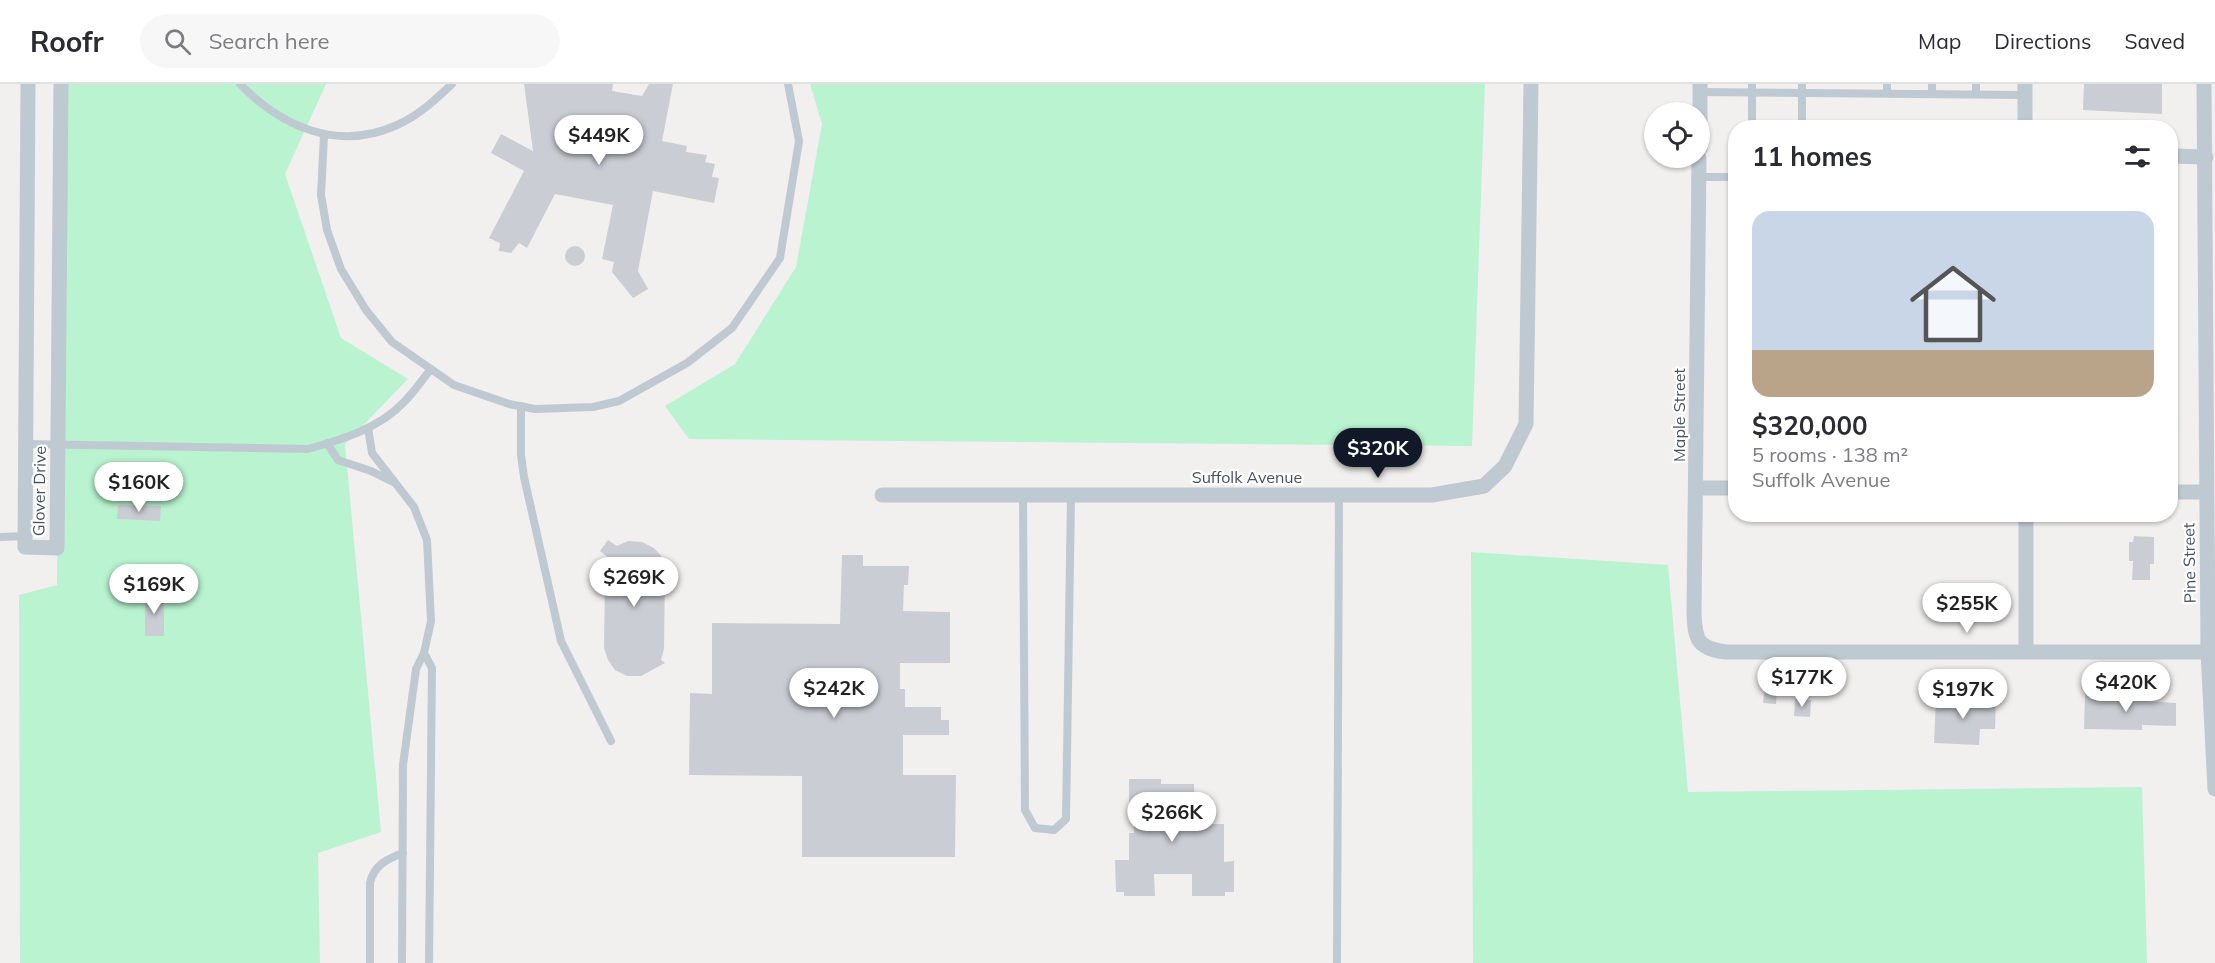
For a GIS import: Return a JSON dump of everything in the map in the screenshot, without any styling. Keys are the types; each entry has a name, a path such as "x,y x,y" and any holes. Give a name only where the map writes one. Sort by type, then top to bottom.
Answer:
{"street":[{"name":"Glover Drive","path":"28,84 25,547 57,548 61,84"},
{"name":"Suffolk Avenue","path":"882,495 1432,495 1484,486 1504,466 1526,424 1531,84"},
{"name":"Pine Street","path":"2204,84 2208,652 2215,789"},
{"path":"2025,89 2025,120"},
{"path":"2178,156 2206,157"},
{"name":"Maple Street","path":"1699,168 1695,633 1703,646 1708,650 1726,652 2026,650"},
{"path":"1697,488 1728,488"},
{"path":"2178,492 2206,492"},
{"path":"2026,522 2026,650 2208,652"}],"lane":[{"path":"240,84 270,112 296,126 324,135 375,134 398,125 426,108 447,85"},
{"path":"324,135 321,195 327,231 341,269 366,310 392,342 454,385 534,409 593,407 619,401 687,363 732,328 780,258 799,141 788,84"},
{"path":"1887,84 1887,93"},
{"path":"1932,84 1932,94"},
{"path":"1976,84 1976,94"},
{"path":"1700,88 1843,88 1887,93 1932,94 1976,94 2025,89"},
{"path":"1752,88 1752,120"},
{"path":"1802,88 1802,120"},
{"path":"1699,177 1728,177"},
{"path":"26,444 308,448 368,428 402,404 431,369"},
{"path":"521,406 521,455 561,641 611,741"},
{"path":"368,428 372,453 414,507 427,540 431,621 424,653 416,669 403,765 402,963"},
{"path":"327,443 338,459 371,471 397,484"},
{"path":"1023,495 1025,810 1035,828 1054,830 1066,819 1071,495"},
{"path":"1337,963 1339,495"},
{"path":"0,537 25,536"},
{"path":"424,653 432,668 429,963"},
{"path":"370,963 370,883 373,872 386,860 403,852"}],"green space":[{"path":"61,84 326,84 285,174 341,338 408,379 345,444 381,832 318,853 320,963 20,963 19,595 57,585"},
{"path":"810,84 1485,84 1472,446 689,439 665,406 735,364 796,267 822,124"},
{"path":"1471,552 1668,565 1688,792 2142,787 2147,963 1473,963"}],"building":[{"path":"524,84 613,84 612,91 642,96 649,84 673,84 662,141 687,146 686,152 707,155 705,162 715,164 712,177 719,178 714,203 653,191 638,271 648,289 633,298 612,272 614,262 602,259 613,205 555,194 527,248 519,243 511,253 499,251 500,243 489,238 524,171 491,153 501,134 533,151"},
{"path":"2084,84 2162,84 2162,114 2083,110"},
{"path":"575,246 582,249 585,256 582,263 575,266 568,263 565,256 568,249"},
{"path":"118,505 161,506 160,521 117,519"},
{"path":"2134,536 2154,537 2154,564 2150,564 2150,580 2132,580 2133,561 2129,561 2129,542 2133,542"},
{"path":"608,540 617,546 628,541 642,542 654,548 662,557 665,569 664,649 661,660 665,663 641,676 627,676 615,670 604,648 605,571 607,562 612,561 600,551"},
{"path":"842,555 863,555 863,566 909,566 908,585 904,585 903,611 950,612 950,663 900,663 900,689 905,689 905,707 941,707 941,720 949,720 949,735 903,735 903,775 956,775 955,857 802,857 802,776 689,775 690,693 712,694 712,623 840,624"},
{"path":"145,594 164,594 164,636 145,636"},
{"path":"1765,687 1777,688 1776,704 1763,703"},
{"path":"2085,694 2128,695 2128,700 2176,703 2176,726 2142,725 2142,730 2084,729"},
{"path":"1936,698 1996,700 1995,729 1980,729 1979,745 1934,743"},
{"path":"1795,699 1811,700 1810,717 1794,716"},
{"path":"1129,779 1161,779 1161,784 1194,784 1195,824 1224,824 1224,862 1234,861 1234,892 1225,892 1225,896 1192,896 1192,874 1154,874 1155,896 1124,896 1124,892 1116,892 1115,860 1129,860 1129,833 1134,833 1133,807 1129,807"}]}
